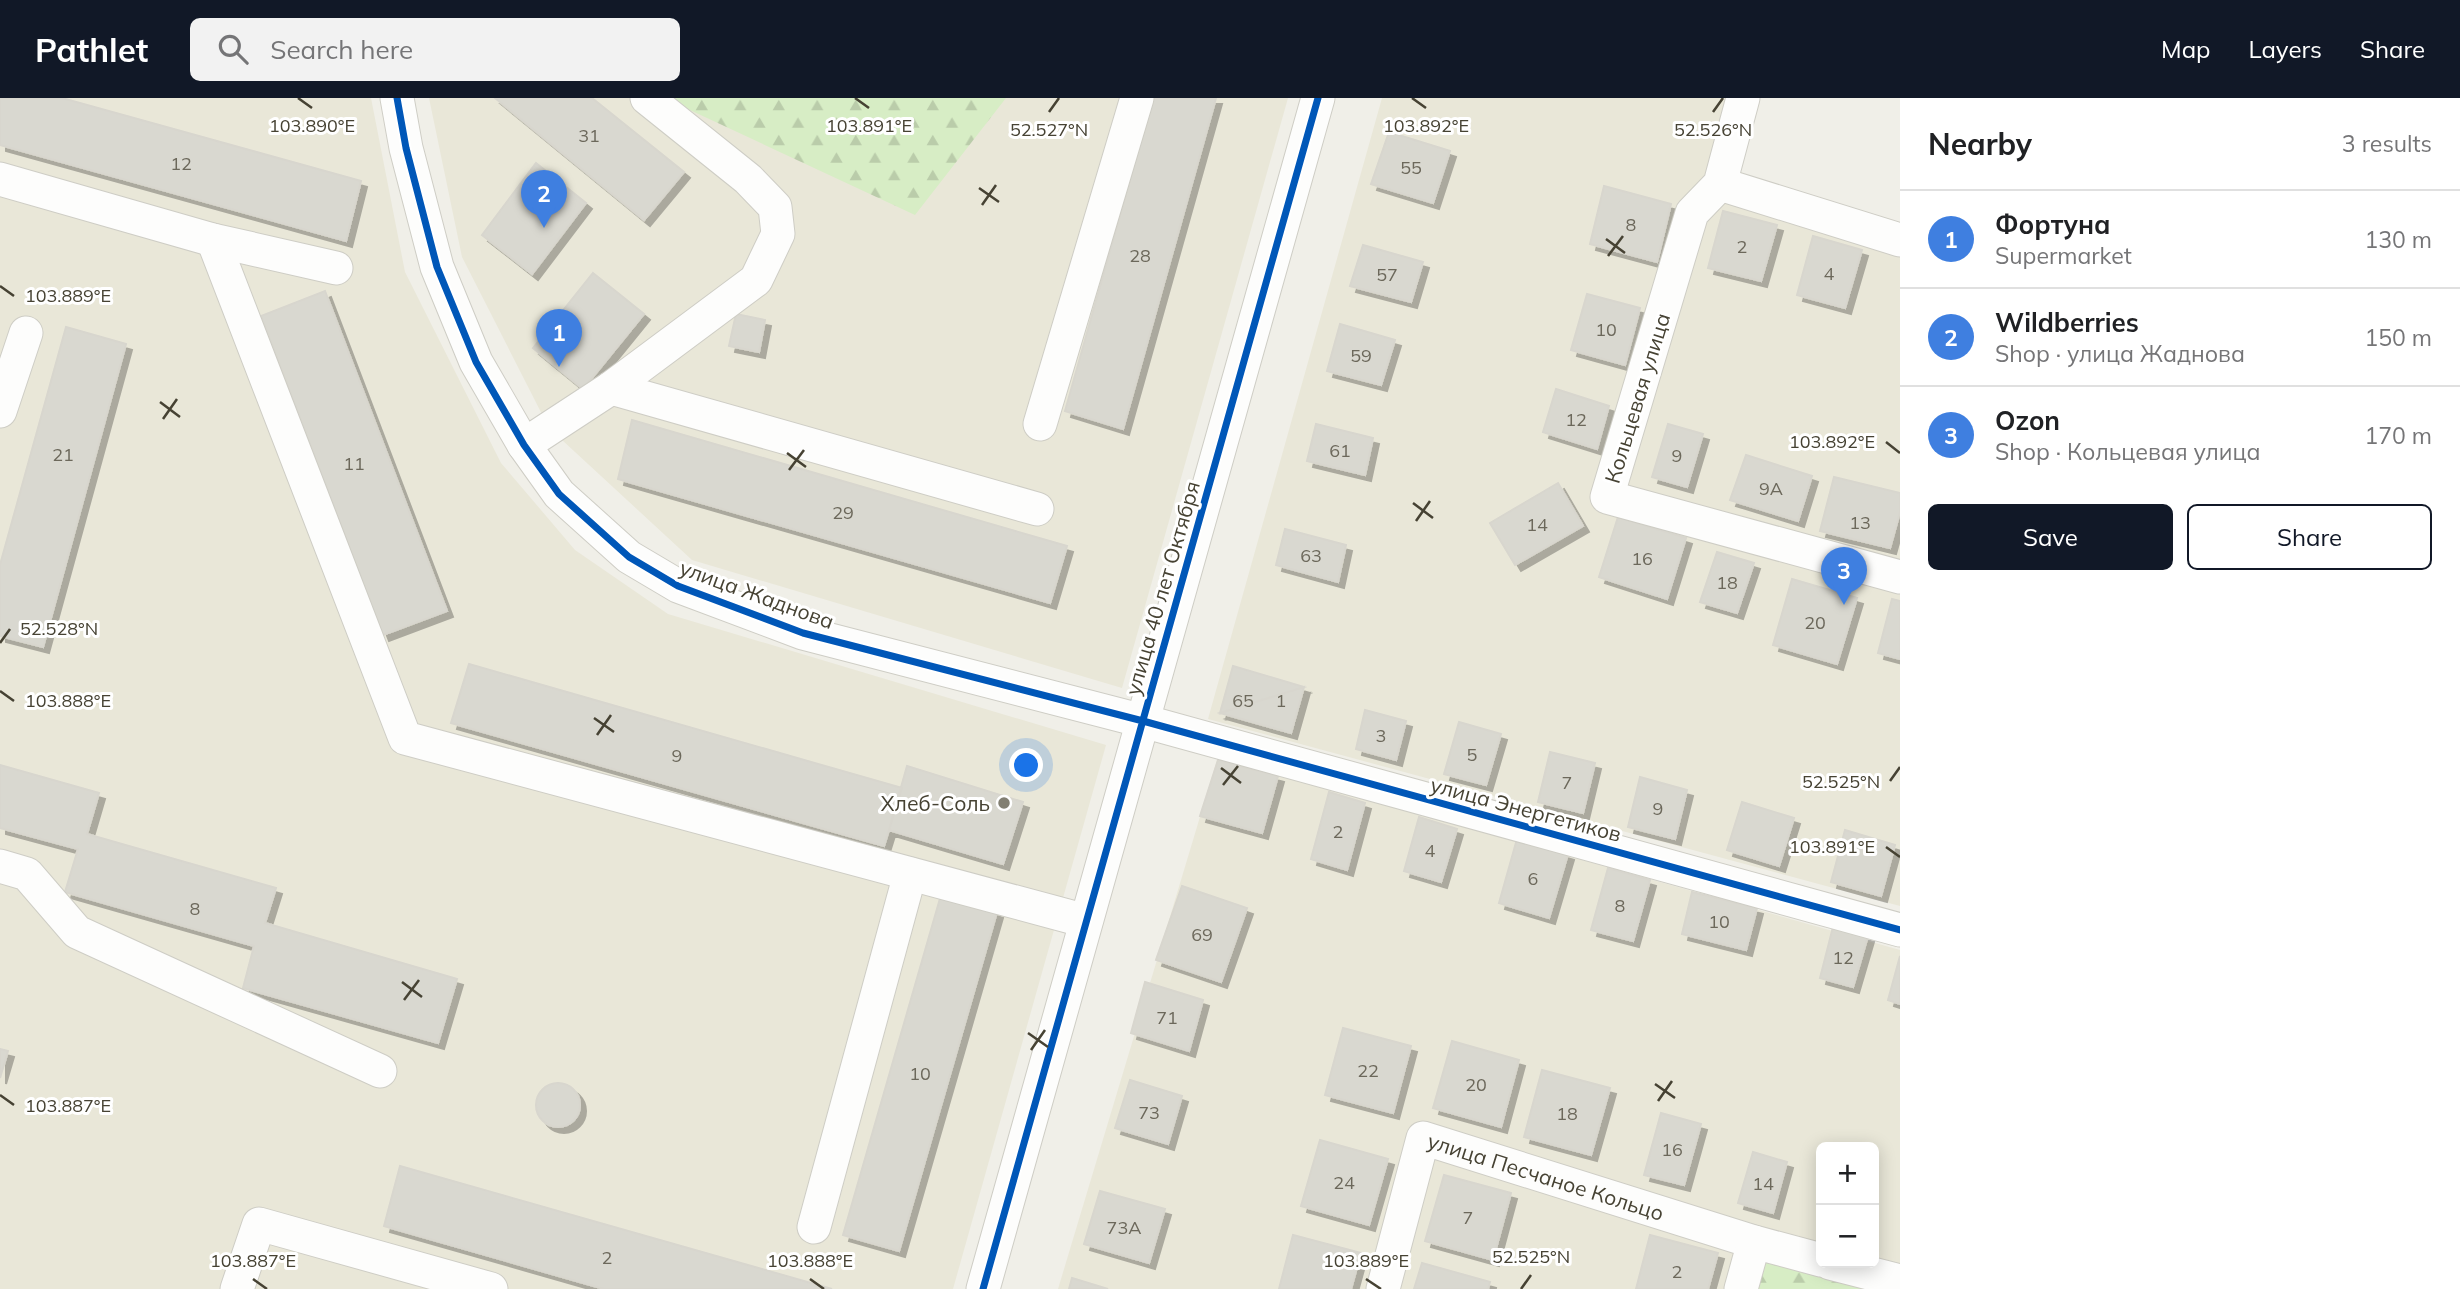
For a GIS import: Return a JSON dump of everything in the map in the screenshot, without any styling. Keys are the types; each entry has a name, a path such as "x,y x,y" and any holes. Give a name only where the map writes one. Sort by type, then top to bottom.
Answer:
{"street":[{"name":"улица Жаднова","path":"397,98 406,148 437,267 476,362 524,445 559,494 629,558 678,586 803,633 1143,721"},
{"path":"524,445 611,388 756,279 778,234 775,207 748,178 647,98"},
{"path":"1040,424 1137,98"},
{"name":"улица 40 лет Октября","path":"983,1289 1318,98"},
{"name":"Кольцевая улица","path":"1743,98 1720,184 1692,213 1607,497 1900,577"},
{"path":"0,179 213,240 336,268"},
{"path":"1720,184 1900,240"},
{"path":"213,240 405,738 1086,921"},
{"path":"0,411 26,333"},
{"path":"611,388 1037,509"},
{"name":"улица Энергетиков","path":"1143,721 1900,930"},
{"path":"0,866 27,874 77,932 380,1072"},
{"path":"814,1227 910,874"},
{"name":"улица Песчаное Кольцо","path":"1383,1289 1423,1138 1754,1242 1816,1259"},
{"path":"237,1289 259,1224 491,1289"},
{"path":"1741,1289 1754,1242"},
{"path":"1849,1268 1900,1281"}],"shaded area":[{"path":"0,98 371,98 405,272 501,463 575,550 668,614 1106,745 953,1289 0,1289"},
{"path":"429,98 1288,98 1122,688 692,560 549,428 462,257"},
{"path":"1382,98 1743,98 1720,184 1900,239 1900,906 1208,719"},
{"path":"1218,757 1900,950 1900,1289 1058,1289"}],"green space":[{"path":"664,98 1006,98 915,215"},
{"path":"1754,1243 1816,1263 1816,1268 1833,1268 1900,1289 1741,1289"}],"building":[{"path":"0,98 62,98 361,181 346,241 0,145"},
{"path":"495,98 592,98 684,172 644,220"},
{"path":"1153,98 1216,98 1123,429 1065,411"},
{"path":"1389,132 1450,151 1433,203 1371,184"},
{"path":"536,163 586,203 532,274 482,235"},
{"path":"1604,186 1671,204 1657,262 1590,244"},
{"path":"1723,211 1777,225 1761,281 1708,268"},
{"path":"1813,236 1862,250 1845,308 1797,295"},
{"path":"1363,245 1423,262 1411,302 1350,286"},
{"path":"593,273 644,314 583,389 533,348"},
{"path":"325,291 447,611 383,635 261,316"},
{"path":"1587,294 1640,308 1625,365 1571,350"},
{"path":"736,314 765,320 759,352 729,346"},
{"path":"1340,324 1395,340 1381,385 1327,371"},
{"path":"66,327 126,344 43,647 0,636 0,565"},
{"path":"1556,389 1609,406 1597,449 1543,432"},
{"path":"632,420 1067,546 1050,603 618,479"},
{"path":"1316,424 1373,438 1365,475 1307,461"},
{"path":"1668,424 1703,434 1687,487 1652,477"},
{"path":"1746,455 1812,476 1798,521 1730,500"},
{"path":"1834,477 1900,493 1900,512 1890,548 1820,531"},
{"path":"1558,483 1583,526 1515,565 1490,523"},
{"path":"1618,517 1686,538 1667,599 1599,577"},
{"path":"1285,529 1346,545 1338,582 1276,565"},
{"path":"1717,552 1754,563 1737,613 1700,602"},
{"path":"1792,579 1857,598 1837,664 1773,645"},
{"path":"1892,599 1900,601 1900,659 1878,653"},
{"path":"469,664 902,788 884,846 451,723"},
{"path":"1233,666 1304,687 1220,713"},
{"path":"1304,687 1291,733 1220,713"},
{"path":"1365,710 1406,721 1396,760 1356,749"},
{"path":"1459,722 1501,734 1486,785 1444,774"},
{"path":"1550,752 1595,763 1583,813 1538,802"},
{"path":"1218,760 1278,776 1262,833 1200,816"},
{"path":"0,765 99,793 87,834 276,888 265,923 457,979 438,1043 243,988 254,946 65,892 78,849 0,828"},
{"path":"907,766 1023,802 1003,864 889,830"},
{"path":"1640,777 1687,790 1675,839 1628,827"},
{"path":"1329,792 1365,803 1347,870 1311,859"},
{"path":"1742,802 1794,818 1779,866 1727,850"},
{"path":"1419,817 1457,829 1441,882 1404,871"},
{"path":"1845,830 1895,845 1881,896 1831,882"},
{"path":"1517,839 1568,854 1549,918 1499,903"},
{"path":"1608,868 1650,880 1633,941 1591,930"},
{"path":"1182,886 1247,908 1221,982 1156,960"},
{"path":"1692,892 1757,908 1746,950 1682,934"},
{"path":"941,895 997,912 899,1251 843,1235"},
{"path":"1833,927 1868,936 1853,987 1820,978"},
{"path":"1900,956 1900,1004 1888,1000"},
{"path":"1145,982 1203,1000 1189,1051 1131,1033"},
{"path":"1343,1028 1411,1046 1393,1113 1325,1095"},
{"path":"1452,1041 1519,1060 1501,1127 1433,1108"},
{"path":"0,1049 8,1051 0,1078"},
{"path":"1542,1070 1610,1088 1591,1155 1524,1137"},
{"path":"1130,1080 1182,1096 1168,1144 1115,1128"},
{"path":"558,1083 573,1090 580,1105 573,1120 558,1127 543,1120 536,1105 543,1090"},
{"path":"1661,1113 1701,1124 1684,1185 1644,1175"},
{"path":"1320,1140 1388,1159 1369,1225 1301,1206"},
{"path":"1753,1152 1787,1162 1773,1213 1738,1203"},
{"path":"400,1166 832,1289 604,1289 384,1226"},
{"path":"1444,1175 1511,1193 1493,1260 1425,1241"},
{"path":"1100,1191 1165,1209 1149,1263 1084,1244"},
{"path":"1293,1235 1361,1253 1351,1289 1279,1289"},
{"path":"1650,1235 1718,1253 1708,1289 1636,1289"},
{"path":"1422,1263 1490,1282 1488,1289 1414,1289"},
{"path":"1072,1278 1108,1289 1069,1289"}],"cycle path":[{"path":"397,98 406,148 437,267 476,362 524,445 559,494 629,557 678,586 803,633 1143,721 1900,930"},
{"path":"983,1289 1318,98"}],"place":[{"name":"Wildberries","path":"544,228"},
{"name":"Фортуна","path":"559,367"},
{"name":"Ozon","path":"1844,605"},
{"name":"Хлеб-Соль","path":"1004,803"}]}
